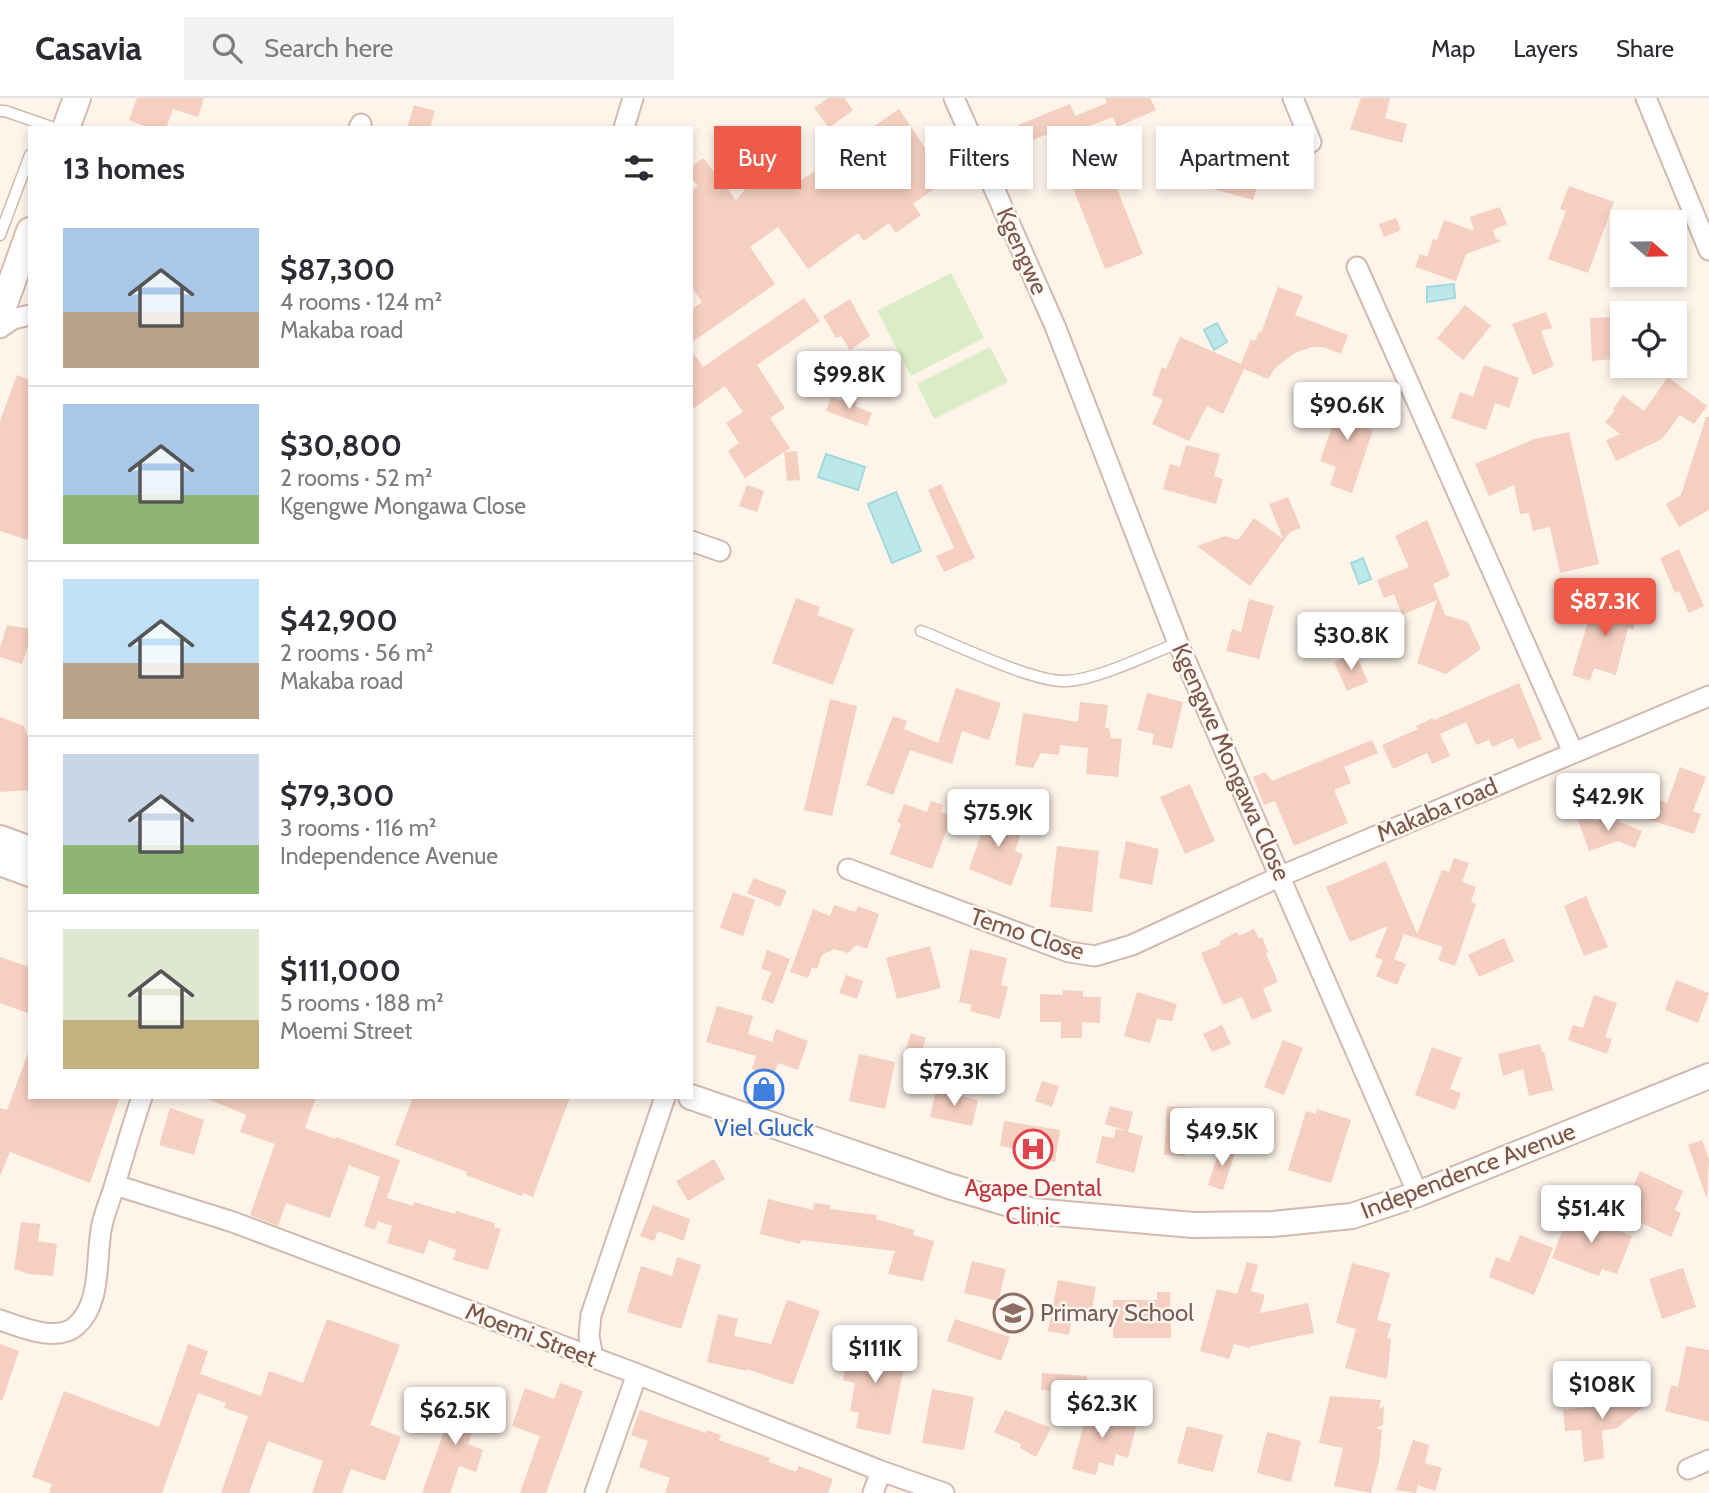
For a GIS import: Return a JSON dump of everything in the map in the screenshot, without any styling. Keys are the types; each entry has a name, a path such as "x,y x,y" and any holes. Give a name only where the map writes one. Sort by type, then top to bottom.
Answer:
{"main road":[{"path":"49,126 77,98"},
{"path":"0,315 24,271 28,244"}],"street":[{"path":"625,126 633,98"},
{"name":"Kgengwe","path":"954,98 1055,326"},
{"path":"1293,98 1304,126"},
{"path":"1646,98 1709,250"},
{"path":"1357,267 1573,752"},
{"path":"0,328 13,319 28,315"},
{"name":"Kgengwe Mongawa Close","path":"1055,326 1178,643 1418,1194"},
{"path":"693,542 720,551"},
{"name":"Makaba road","path":"1281,876 1709,696"},
{"path":"0,838 28,848"},
{"path":"0,863 28,873"},
{"name":"Temo Close","path":"848,869 1069,953 1095,956 1132,945 1281,876"},
{"name":"Independence Avenue","path":"693,1098 949,1186 1033,1210 1193,1226 1273,1224 1352,1216 1418,1194 1709,1076"},
{"path":"0,1320 22,1328 61,1334 76,1327 87,1313 94,1294 102,1224 141,1099"},
{"path":"593,1358 589,1336 591,1315 665,1099"},
{"name":"Moemi Street","path":"115,1185 233,1222 944,1493"},
{"path":"595,1493 637,1374"},
{"path":"1688,1469 1709,1460"},
{"path":"873,1493 881,1471"}],"lane":[{"path":"0,111 49,126"},
{"path":"0,235 28,160"},
{"path":"921,631 1038,677 1066,681 1089,677 1178,643"}],"green space":[{"path":"951,273 984,338 911,376 877,311"},
{"path":"990,347 1008,382 934,419 917,384"}],"water":[{"path":"1454,284 1455,298 1427,302 1427,287"},
{"path":"1217,323 1227,342 1214,350 1204,330"},
{"path":"826,454 865,467 858,490 818,477"},
{"path":"896,492 921,551 892,563 868,504"},
{"path":"1363,558 1371,579 1359,584 1351,563"}],"building":[{"path":"137,98 204,98 198,117 173,109 167,126 144,126 129,120"},
{"path":"828,98 844,98 853,110 832,126 828,126 814,108"},
{"path":"1105,98 1150,98 1156,110 1119,126 1117,126 1113,117 1089,126 1047,126 1047,134 1033,140 1033,126 1018,125 1070,104 1075,116 1107,103"},
{"path":"1361,98 1390,98 1385,118 1407,124 1402,143 1350,129"},
{"path":"414,105 435,111 431,126 408,126"},
{"path":"899,109 910,126 874,126"},
{"path":"911,127 925,148 925,189 934,189 913,204 921,215 896,233 889,223 864,241 858,233 808,269 778,227 750,247 775,284 693,342 693,309 702,302 693,289 693,190 698,186 693,180 693,166 703,158 714,172 714,189 727,189 736,200 745,189 801,189 801,180 815,171 815,189 911,189"},
{"path":"1569,186 1614,202 1588,273 1548,259 1566,211 1560,209"},
{"path":"1073,189 1117,189 1143,254 1105,269"},
{"path":"1213,189 1256,189 1253,200"},
{"path":"1500,207 1507,224 1493,230 1496,239 1502,241 1466,254 1456,281 1415,267 1420,254 1427,257 1444,220 1474,231 1470,217"},
{"path":"1396,218 1401,230 1384,237 1379,224"},
{"path":"1278,287 1303,296 1295,315 1348,335 1341,354 1323,347 1312,347 1295,353 1284,361 1268,379 1244,369 1223,414 1207,406 1189,441 1152,424 1163,400 1152,395 1162,367 1166,369 1180,337 1241,364 1251,339 1255,341 1259,332 1261,333"},
{"path":"804,298 820,321 757,365 785,408 770,418 790,448 745,478 728,451 739,443 726,423 743,412 725,386 693,409 693,353 703,367"},
{"path":"850,299 870,336 850,350 841,336 836,338 823,316"},
{"path":"1465,305 1491,326 1463,360 1437,338"},
{"path":"1546,312 1552,328 1541,331 1554,366 1533,375 1512,324"},
{"path":"1610,317 1610,359 1592,361 1590,318"},
{"path":"1484,365 1519,378 1509,408 1495,403 1486,430 1451,418 1460,392 1473,397"},
{"path":"17,375 28,379 27,540 0,531 0,421"},
{"path":"1667,378 1707,406 1694,424 1680,415 1662,439 1616,461 1606,440 1620,434 1605,422 1623,395 1644,411"},
{"path":"1335,394 1355,401 1354,405 1370,410 1364,427 1373,430 1352,493 1330,485 1336,467 1320,461 1334,421 1327,419"},
{"path":"831,397 842,401 843,397 872,413 867,426 826,411"},
{"path":"1706,417 1709,417 1709,510 1679,527 1666,504 1681,495"},
{"path":"1569,432 1599,564 1560,573 1550,527 1533,531 1529,513 1520,514 1514,485 1489,496 1475,464 1535,439"},
{"path":"1186,445 1220,454 1214,476 1223,479 1216,504 1163,489 1170,464 1180,467"},
{"path":"797,451 800,480 787,481 784,452"},
{"path":"941,484 975,558 944,572 936,556 954,548 928,490"},
{"path":"747,485 764,491 757,512 739,506"},
{"path":"1288,497 1301,528 1290,532 1250,586 1197,546 1225,536 1238,540 1254,518 1283,539 1269,504"},
{"path":"1427,520 1450,576 1433,584 1445,615 1468,622 1481,649 1446,674 1417,663 1437,600 1402,615 1394,594 1384,598 1377,580 1409,567 1395,536"},
{"path":"1679,549 1704,606 1689,613 1679,591 1675,593 1660,558"},
{"path":"796,598 820,607 817,615 854,629 833,685 772,663"},
{"path":"1249,599 1274,606 1259,659 1226,651 1232,629 1241,632"},
{"path":"1595,599 1619,607 1621,601 1640,607 1633,630 1628,628 1616,675 1594,668 1590,681 1572,675"},
{"path":"7,625 28,629 28,646 22,664 0,657"},
{"path":"1355,653 1368,682 1347,691 1334,662"},
{"path":"1519,683 1542,739 1518,749 1513,738 1492,747 1489,740 1476,745 1466,722 1440,734 1450,756 1432,764 1427,753 1393,769 1382,745 1418,729 1416,726 1433,718 1434,720"},
{"path":"956,688 1001,703 989,740 962,731 952,764 910,750 893,795 866,785 893,716 907,721 904,729 938,743"},
{"path":"1147,693 1183,702 1172,749 1152,744 1154,734 1137,730"},
{"path":"830,699 857,706 832,816 804,810"},
{"path":"1080,702 1108,705 1105,728 1109,728 1111,738 1122,739 1118,777 1086,774 1088,748 1060,745 1059,755 1041,753 1033,768 1015,765 1023,713 1078,722"},
{"path":"0,717 24,726 28,737 28,790 0,792"},
{"path":"1372,740 1378,753 1344,767 1351,783 1334,790 1348,823 1294,846 1275,801 1264,805 1253,777 1265,772 1272,781"},
{"path":"1680,767 1706,777 1693,811 1701,814 1694,834 1641,817 1649,797 1667,803"},
{"path":"1190,784 1215,841 1185,854 1160,797"},
{"path":"931,801 943,805 941,812 952,816 932,869 890,854 901,824 897,822 904,804 927,812"},
{"path":"989,811 1024,824 1015,851 1023,854 1011,886 969,869"},
{"path":"1593,815 1595,821 1607,817 1642,831 1635,848 1618,841 1589,851 1578,820"},
{"path":"1126,841 1159,849 1152,885 1119,878"},
{"path":"1057,846 1099,851 1092,912 1050,907"},
{"path":"1454,858 1469,863 1462,882 1476,887 1471,902 1476,904 1455,966 1438,960 1443,947 1404,934 1394,959 1406,964 1397,985 1376,976 1383,960 1375,957 1388,926 1350,942 1326,887 1386,861 1417,934 1442,870 1449,872"},
{"path":"754,878 787,891 780,907 747,893"},
{"path":"733,892 755,900 743,936 720,928"},
{"path":"1586,896 1608,947 1584,956 1564,906"},
{"path":"834,905 855,912 858,906 879,914 867,949 856,945 848,953 834,949 822,955 817,969 812,967 808,978 790,972 813,909 830,916"},
{"path":"1254,929 1259,939 1262,937 1278,982 1263,989 1272,1011 1252,1020 1242,997 1223,1005 1201,953 1220,945 1220,941 1237,932 1239,936"},
{"path":"1504,938 1514,961 1479,977 1468,955"},
{"path":"930,946 941,988 897,999 886,958"},
{"path":"970,949 1007,958 1001,985 1008,987 1000,1019 970,1011 972,1005 959,1002"},
{"path":"767,950 790,959 773,1004 761,999 771,972 761,969"},
{"path":"0,957 28,966 28,1013 0,1003"},
{"path":"846,975 863,981 857,999 839,993"},
{"path":"1676,980 1709,993 1698,1023 1665,1010"},
{"path":"1063,990 1083,991 1083,997 1101,997 1100,1023 1082,1022 1082,1038 1061,1038 1061,1022 1040,1022 1040,994 1063,995"},
{"path":"1137,992 1177,1004 1172,1021 1157,1019 1150,1043 1124,1036"},
{"path":"1594,995 1617,1003 1605,1037 1612,1039 1607,1054 1568,1040 1573,1025 1583,1028"},
{"path":"717,1006 753,1016 748,1034 772,1042 776,1029 808,1041 798,1070 778,1063 774,1076 752,1069 756,1056 706,1042"},
{"path":"1222,1025 1231,1044 1212,1052 1203,1034"},
{"path":"911,1033 926,1038 920,1057 905,1052"},
{"path":"1283,1040 1303,1048 1284,1095 1264,1087"},
{"path":"1540,1044 1553,1090 1529,1096 1523,1069 1503,1076 1498,1054"},
{"path":"1432,1047 1462,1058 1450,1089 1461,1093 1455,1110 1415,1095"},
{"path":"28,1053 28,1099 119,1099 90,1183 10,1152 0,1176 0,1108 7,1110"},
{"path":"859,1054 895,1062 885,1109 849,1101"},
{"path":"1042,1081 1059,1086 1052,1107 1035,1101"},
{"path":"936,1090 978,1100 972,1126 930,1117"},
{"path":"208,1099 315,1099 305,1128 400,1160 387,1198 413,1206 414,1202 455,1214 456,1211 495,1223 494,1227 501,1229 488,1270 453,1260 456,1250 429,1240 424,1254 387,1243 392,1226 378,1221 375,1230 364,1226 380,1177 349,1165 330,1218 286,1203 278,1226 250,1215 275,1144 240,1132 246,1115"},
{"path":"412,1099 569,1099 533,1197 523,1193 522,1196 466,1175 467,1172 395,1145"},
{"path":"1110,1106 1133,1112 1128,1132 1143,1136 1134,1173 1096,1163 1102,1136 1114,1138 1116,1129 1127,1131 1105,1124"},
{"path":"1167,1106 1196,1108 1194,1147 1186,1147 1185,1156 1164,1155"},
{"path":"170,1108 204,1120 194,1155 159,1145"},
{"path":"1317,1109 1351,1120 1331,1183 1288,1170 1306,1111 1316,1114"},
{"path":"1004,1121 1060,1130 1055,1162 1030,1158 1031,1151 1000,1146"},
{"path":"1702,1140 1709,1159 1707,1199 1688,1145"},
{"path":"1221,1145 1236,1150 1223,1190 1208,1185"},
{"path":"714,1159 725,1179 688,1201 676,1181"},
{"path":"1640,1171 1683,1191 1675,1210 1681,1213 1671,1237 1637,1221 1642,1212 1625,1204"},
{"path":"768,1199 813,1210 814,1203 830,1205 830,1209 877,1215 876,1219 914,1230 913,1235 934,1241 923,1281 888,1274 895,1251 801,1240 800,1244 760,1234"},
{"path":"653,1205 690,1219 684,1241 658,1231 654,1241 640,1236"},
{"path":"1579,1210 1596,1217 1594,1222 1632,1236 1617,1274 1602,1269 1599,1276 1552,1258 1567,1218 1575,1221"},
{"path":"21,1222 40,1224 38,1241 57,1244 53,1276 29,1274 14,1269"},
{"path":"1520,1235 1553,1248 1534,1295 1489,1277 1496,1257 1509,1262"},
{"path":"677,1257 701,1265 681,1329 627,1312 641,1266 672,1276"},
{"path":"972,1261 1006,1269 998,1301 964,1293"},
{"path":"1247,1262 1258,1265 1251,1291 1265,1295 1260,1313 1308,1303 1314,1333 1250,1348 1234,1344 1229,1359 1200,1351 1217,1289 1237,1294"},
{"path":"1352,1263 1390,1273 1377,1320 1391,1324 1387,1338 1391,1339 1387,1379 1345,1368 1356,1329 1336,1323"},
{"path":"1683,1268 1696,1307 1662,1319 1649,1279"},
{"path":"1058,1280 1096,1287 1090,1319 1072,1315 1069,1335 1048,1331"},
{"path":"1157,1292 1170,1292 1171,1338 1113,1338 1113,1300 1157,1300"},
{"path":"787,1300 820,1311 793,1385 747,1369 707,1362 718,1314 738,1319 734,1336 771,1344"},
{"path":"327,1319 400,1345 370,1425 401,1437 385,1481 351,1469 342,1493 312,1493 323,1461 268,1441 249,1493 221,1493 248,1416 224,1408 226,1403 198,1393 162,1493 49,1493 52,1484 32,1477 64,1391 159,1427 188,1344 208,1351 200,1374 261,1396 269,1371 303,1383"},
{"path":"955,1319 1010,1337 1001,1361 947,1341"},
{"path":"851,1342 907,1353 890,1435 856,1428 859,1413 850,1411 855,1383 843,1380"},
{"path":"0,1344 19,1351 2,1401 0,1400"},
{"path":"1686,1346 1709,1350 1709,1422 1665,1411 1671,1385 1678,1387"},
{"path":"1042,1373 1087,1376 1086,1393 1041,1390"},
{"path":"560,1383 583,1391 546,1493 520,1493 540,1436 512,1426 525,1388 554,1399"},
{"path":"1630,1384 1643,1400 1653,1399 1617,1428 1602,1431 1604,1458 1584,1462 1581,1430 1565,1431 1563,1410 1620,1403 1614,1397"},
{"path":"932,1389 974,1397 964,1450 922,1443"},
{"path":"457,1395 482,1403 468,1444 483,1450 476,1472 459,1466 450,1493 422,1493"},
{"path":"1330,1396 1381,1400 1379,1409 1384,1406 1383,1425 1376,1428 1382,1430 1379,1461 1371,1493 1334,1486 1343,1448 1319,1443"},
{"path":"1090,1401 1107,1406 1109,1413 1114,1414 1112,1421 1136,1427 1128,1458 1116,1454 1113,1466 1099,1462 1096,1475 1072,1469"},
{"path":"640,1410 706,1433 707,1430 721,1435 719,1440 770,1458 769,1462 796,1472 799,1466 833,1479 828,1493 665,1493 670,1478 639,1467 648,1441 631,1435"},
{"path":"1005,1410 1051,1428 1036,1457 1020,1448 1021,1444 994,1432"},
{"path":"1187,1426 1223,1435 1213,1472 1177,1463"},
{"path":"1267,1432 1301,1441 1291,1482 1257,1473"},
{"path":"1413,1440 1429,1445 1425,1463 1442,1468 1435,1491 1418,1485 1416,1493 1396,1490"}],"place":[{"name":"Viel Gluck","path":"764,1089"},
{"name":"Agape Dental Clinic","path":"1033,1149"},
{"name":"Primary School","path":"1013,1313"}]}
